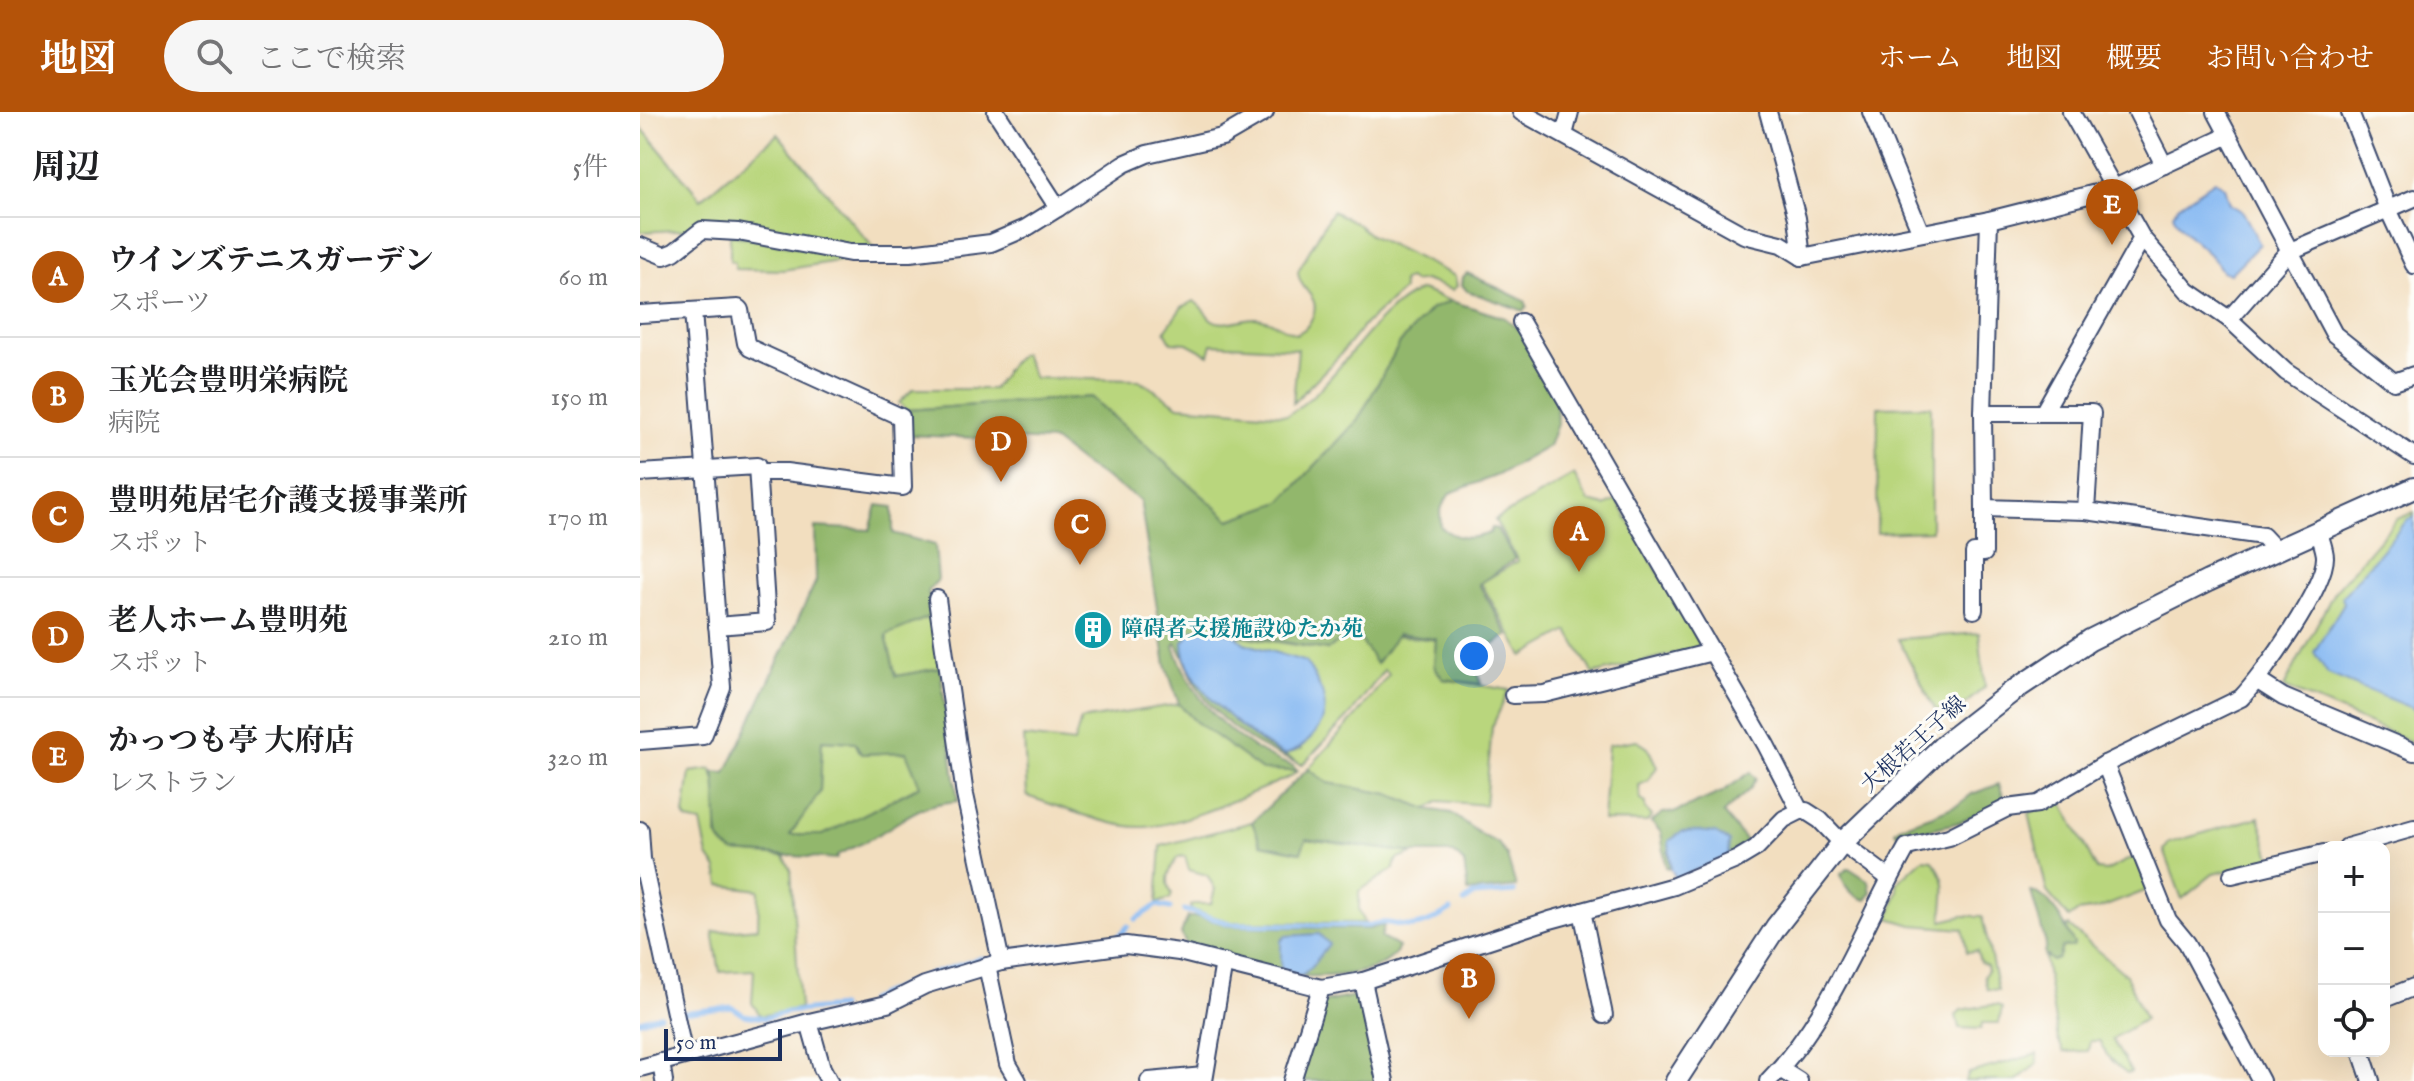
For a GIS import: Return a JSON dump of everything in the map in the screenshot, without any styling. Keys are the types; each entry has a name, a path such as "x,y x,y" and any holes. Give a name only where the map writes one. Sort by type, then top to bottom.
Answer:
{"street":[{"path":"996,112 1058,208"},
{"path":"640,246 664,256 702,230 738,232 850,253 910,253 991,243 1026,228 1124,164 1147,154 1222,137 1265,112"},
{"path":"1521,112 1744,235 1781,244 1802,257 1989,220 2112,189 2227,136"},
{"path":"1564,135 1570,112"},
{"path":"1768,112 1797,218 1802,257"},
{"path":"1871,112 1921,233"},
{"path":"2071,112 2142,238 2188,291 2229,319 2286,372 2414,456"},
{"path":"2137,112 2164,165"},
{"path":"2216,112 2334,334 2394,382 2414,375"},
{"path":"2350,112 2414,265"},
{"path":"2229,319 2288,252 2414,198"},
{"path":"1974,610 1974,553 1984,553 1983,413 1989,220"},
{"path":"2043,413 2142,238"},
{"path":"640,314 738,308 750,348 901,417 903,487 786,472 758,472"},
{"path":"640,741 703,736 722,687 693,311"},
{"path":"1521,322 1766,745 1800,811"},
{"path":"1983,413 2092,413 2086,511"},
{"path":"640,473 757,466 767,622 717,626"},
{"name":"大根若王子線","path":"1676,1081 1776,927 1842,843 1946,743 2024,683 2090,640 2137,615 2414,488"},
{"path":"1984,508 2086,511 2263,536 2277,551"},
{"path":"1799,1081 1774,1075 1823,1007 1871,921 1889,878 1907,847 1949,837 2007,808 2038,804 2105,764 2241,698 2258,681 2322,574 2325,557 2319,533"},
{"path":"937,599 1008,1064 1018,1081"},
{"path":"1513,695 1544,694 1712,652"},
{"path":"2258,681 2283,697 2414,752"},
{"path":"2105,764 2168,920 2187,943 2261,1081"},
{"path":"640,1068 887,1004 925,985 994,964 1126,945 1162,948 1321,988 1363,981 1582,911 1674,886 1736,860 1756,848 1784,819 1800,811 1806,811 1820,820 1842,843 1889,878"},
{"path":"2368,841 2414,828"},
{"path":"640,830 642,859 684,1055"},
{"path":"2232,875 2318,854"},
{"path":"1582,911 1604,1015"},
{"path":"1149,1081 1204,1079 1224,962"},
{"path":"1363,981 1385,1081"},
{"path":"2390,997 2414,987"},
{"path":"1292,1081 1321,988"},
{"path":"809,1022 822,1068 829,1081"},
{"path":"2363,1057 2371,1081"},
{"path":"661,1062 664,1081"}],"green space":[{"path":"640,126 701,199 778,134 876,251 694,229 640,232"},
{"path":"1332,211 1356,223 1370,235 1455,276 1457,286 1452,290 1424,280 1402,281 1403,290 1365,324 1293,403 1298,349 1212,344 1209,355 1187,343 1171,342 1165,331 1182,307 1194,301 1216,322 1260,318 1296,334 1305,328 1315,305 1298,271"},
{"path":"730,235 848,256 844,260 783,270 735,269 735,262 730,261"},
{"path":"1467,273 1525,301 1527,306 1524,311 1467,291 1462,285"},
{"path":"1421,290 1451,301 1431,309 1400,343 1358,420 1281,502 1230,520 1091,397 907,410 899,403 913,389 993,389 1010,364 1023,353 1034,378 1139,380 1179,406 1287,415 1322,386 1385,315"},
{"path":"1451,301 1505,318 1523,333 1556,397 1557,424 1549,446 1498,475 1450,493 1440,510 1441,527 1464,538 1497,529 1515,559 1479,584 1508,635 1475,657 1481,684 1443,679 1434,666 1436,639 1398,634 1376,664 1355,631 1327,650 1214,629 1200,684 1235,722 1266,746 1302,765 1259,745 1222,718 1201,693 1176,643 1174,646 1193,687 1220,721 1253,747 1293,766 1297,771 1262,770 1195,721 1179,704 1166,665 1140,500 1054,441 908,435 907,410 1091,397 1230,520 1281,502 1358,420 1400,343 1431,309"},
{"path":"1931,406 1931,531 1877,533 1878,407"},
{"path":"1574,475 1589,502 1605,506 1617,500 1699,643 1697,648 1593,674 1568,631 1523,656 1481,583 1518,561 1495,520"},
{"path":"877,505 893,507 893,533 935,545 938,580 928,590 932,616 886,635 896,676 940,668 958,801 932,805 914,812 837,855 837,859 733,852 719,839 714,772 726,773 816,581 815,527 870,530","holes":["822,740 855,742 861,754 906,752 920,786 823,835 790,835 820,792"]},
{"path":"2414,512 2414,743 2284,687 2334,592 2397,519"},
{"path":"932,616 940,668 896,676 885,634"},
{"path":"1355,631 1436,640 1434,666 1443,679 1509,690 1492,727 1485,805 1440,801 1427,809 1389,794 1328,783 1308,769 1389,674 1384,670 1350,715 1302,765 1284,755 1302,749 1306,662 1244,643 1235,635 1327,650"},
{"path":"1979,633 1985,687 1951,716 1935,709 1898,639"},
{"path":"1179,704 1195,721 1261,769 1297,771 1290,777 1198,814 1145,827 1102,821 1027,796 1024,737 1074,743 1081,720"},
{"path":"822,740 855,742 861,754 906,752 921,785 823,836 789,835 820,792"},
{"path":"1636,740 1648,748 1657,767 1648,781 1639,785 1640,800 1652,816 1647,822 1603,821 1608,745"},
{"path":"711,769 717,787 717,836 733,852 784,856 791,870 800,1008 761,1016 752,1003 754,970 720,972 713,932 758,928 759,890 720,885 717,869 708,856 701,823 687,820 684,815 690,772"},
{"path":"1308,769 1328,783 1389,794 1427,809 1451,813 1498,843 1507,856 1516,887 1468,892 1464,863 1454,853 1414,853 1306,839 1301,852 1261,844 1252,822"},
{"path":"1751,772 1756,779 1750,789 1723,813 1746,841 1728,856 1668,851 1671,869 1666,867 1661,832 1651,822 1663,813 1676,812 1722,792"},
{"path":"1999,784 2005,801 1961,822 1900,836 1895,831 1959,804 1972,794"},
{"path":"2061,799 2097,870 2106,871 2136,856 2148,890 2098,909 2077,912 2069,918 2047,892 2029,813"},
{"path":"2259,817 2272,861 2213,874 2182,899 2164,850 2169,843"},
{"path":"1252,822 1261,844 1300,852 1306,839 1414,853 1396,860 1394,869 1359,891 1359,910 1365,923 1231,922 1191,910 1193,904 1211,904 1215,889 1207,875 1189,870 1185,856 1178,857 1170,871 1170,899 1157,903 1161,846"},
{"path":"1923,859 1932,860 1942,875 1942,921 1982,916 1998,990 1987,989 1984,976 1987,966 1980,962 1977,951 1967,952 1963,929 1912,925 1889,918 1898,891 1897,883"},
{"path":"1849,868 1869,881 1871,893 1866,900 1853,894 1844,883 1841,874"},
{"path":"2031,892 2039,894 2051,905 2074,944 2073,947 2062,947 2058,959 2052,961 2044,953 2046,944"},
{"path":"1188,917 1200,917 1232,926 1369,929 1384,925 1381,938 1399,947 1392,957 1370,969 1341,975 1301,976 1312,966 1319,934 1286,936 1281,941 1281,972 1187,947 1181,933"},
{"path":"2069,926 2126,975 2145,1019 2112,1039 2131,1072 2127,1074 2111,1060 2100,1041 2090,1041 2088,1051 2064,1052 2058,1040 2044,953 2047,958 2060,955 2062,947 2074,944 2066,927"},
{"path":"1360,995 1379,1081 1299,1081 1322,1005"},
{"path":"1991,1005 2002,1008 1999,1023 1982,1023 1981,1029 1959,1028 1956,1015 1961,1010"},
{"path":"2037,1054 2038,1063 2016,1081 1965,1081 1969,1073"}],"water":[{"path":"2215,181 2225,187 2230,204 2243,212 2260,244 2230,274 2222,271 2182,229 2173,214 2178,206"},
{"path":"2414,517 2414,709 2328,674 2314,652 2344,603 2342,597 2408,519"},
{"path":"1214,629 1235,635 1244,643 1306,662 1320,688 1325,706 1321,724 1301,747 1284,755 1253,736 1220,708 1194,676 1183,642 1194,630"},
{"path":"1682,832 1715,833 1729,841 1728,856 1676,879 1671,869 1669,841"},
{"path":"1319,934 1329,944 1312,966 1301,976 1281,972 1281,941 1286,936"}],"waterway":[{"path":"1464,902 1473,895 1514,892"},
{"path":"1136,919 1157,905 1170,908"},
{"path":"1184,910 1232,924 1368,926 1383,923 1419,925 1451,910"},
{"path":"1008,951 1117,938 1128,926"},
{"path":"869,1000 919,978 982,958"},
{"path":"681,1013 732,1007 744,1015 765,1018 787,1012 840,1007"},
{"path":"640,1021 660,1015"}],"place":[{"name":"かっつも亭 大府店","path":"2112,245"},
{"name":"老人ホーム豊明苑","path":"1001,482"},
{"name":"豊明苑居宅介護支援事業所","path":"1080,565"},
{"name":"ウインズテニスガーデン","path":"1579,572"},
{"name":"障碍者支援施設ゆたか苑","path":"1093,630"},
{"name":"玉光会豊明栄病院","path":"1469,1019"}]}
